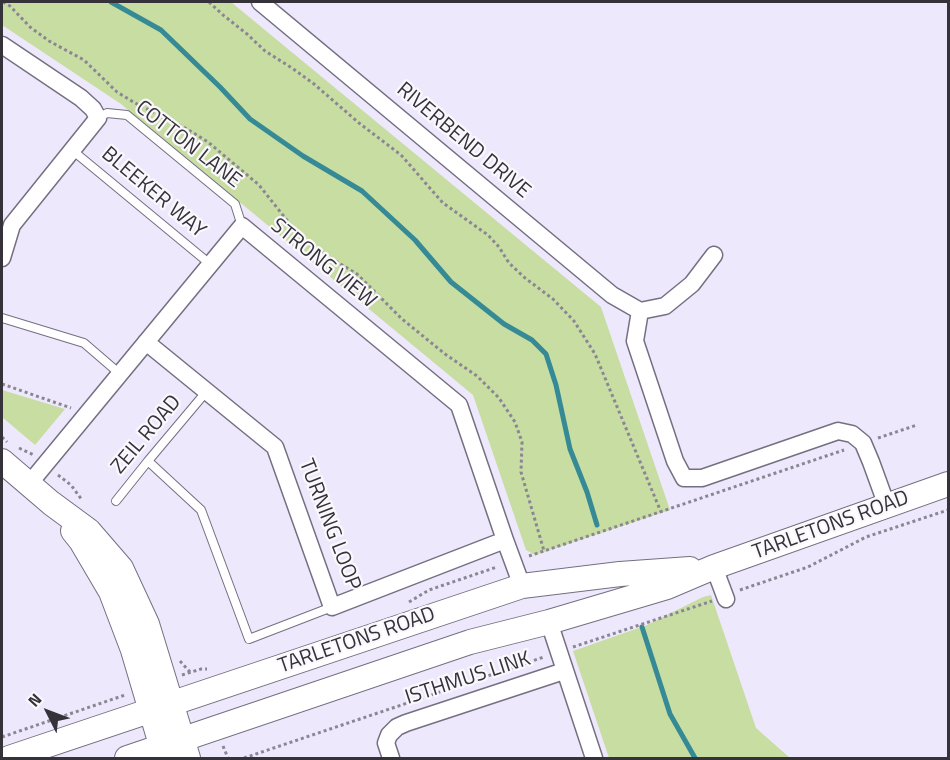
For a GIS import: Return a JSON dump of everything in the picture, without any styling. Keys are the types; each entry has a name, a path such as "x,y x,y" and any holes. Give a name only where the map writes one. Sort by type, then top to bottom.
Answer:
{"street":[{"name":"RIVERBEND DRIVE","path":"260,2 612,295 640,310"},
{"path":"2,45 81,98 93,109 98,118 7,222 2,258"},
{"name":"STRONG VIEW","path":"29,484 242,226 459,405 522,586"},
{"path":"714,255 692,284 665,306 640,310 635,341 675,461 684,478 702,478 838,430 852,434 863,443 887,506"},
{"name":"TURNING LOOP","path":"146,342 275,447 332,607 505,540"},
{"path":"4,469 29,484 89,531 122,568 147,624 166,724"},
{"name":"TARLETONS ROAD","path":"9,759 166,724 549,622 667,586 714,567 948,484"},
{"path":"714,567 725,597"},
{"name":"TARLETONS ROAD","path":"127,759 166,724 522,586 620,574 714,567"},
{"path":"549,622 594,759"},
{"name":"ISTHMUS LINK","path":"391,759 386,743 389,735 397,727 564,670"}],"lane":[{"name":"COTTON LANE","path":"98,118 107,113 127,115 235,204 242,226"},
{"name":"BLEEKER WAY","path":"72,150 210,264"},
{"path":"2,318 84,343 120,374"},
{"name":"ZEIL ROAD","path":"116,501 206,392"},
{"path":"147,461 201,510 249,639 332,607"}],"path":[{"path":"3,2 49,41 84,60 117,92 187,129 217,149 259,184 301,238 357,274 402,319 445,354 477,376 499,398 515,422 522,442 521,472 544,551"},
{"path":"209,2 265,51 314,84 401,155 443,203 488,235 499,247 509,264 553,298 573,321 595,354 661,512"},
{"path":"2,384 87,413"},
{"path":"409,602 429,590 917,425"},
{"path":"244,759 725,597 808,567 866,537 948,510"},
{"path":"2,737 166,724 201,669 211,669"}],"green space":[{"path":"2,2 231,2 601,307 670,510 535,555 526,550 473,395 121,104 2,25"},
{"path":"2,390 65,409 35,445 2,417"},
{"path":"711,595 756,728 790,758 609,758 573,651 647,625"}],"waterway":[{"path":"111,2 161,30 250,119 303,156 362,191 415,240 451,282 504,324 532,340 546,354 556,385 570,449 597,525"},
{"path":"642,627 670,714 695,758"}]}
